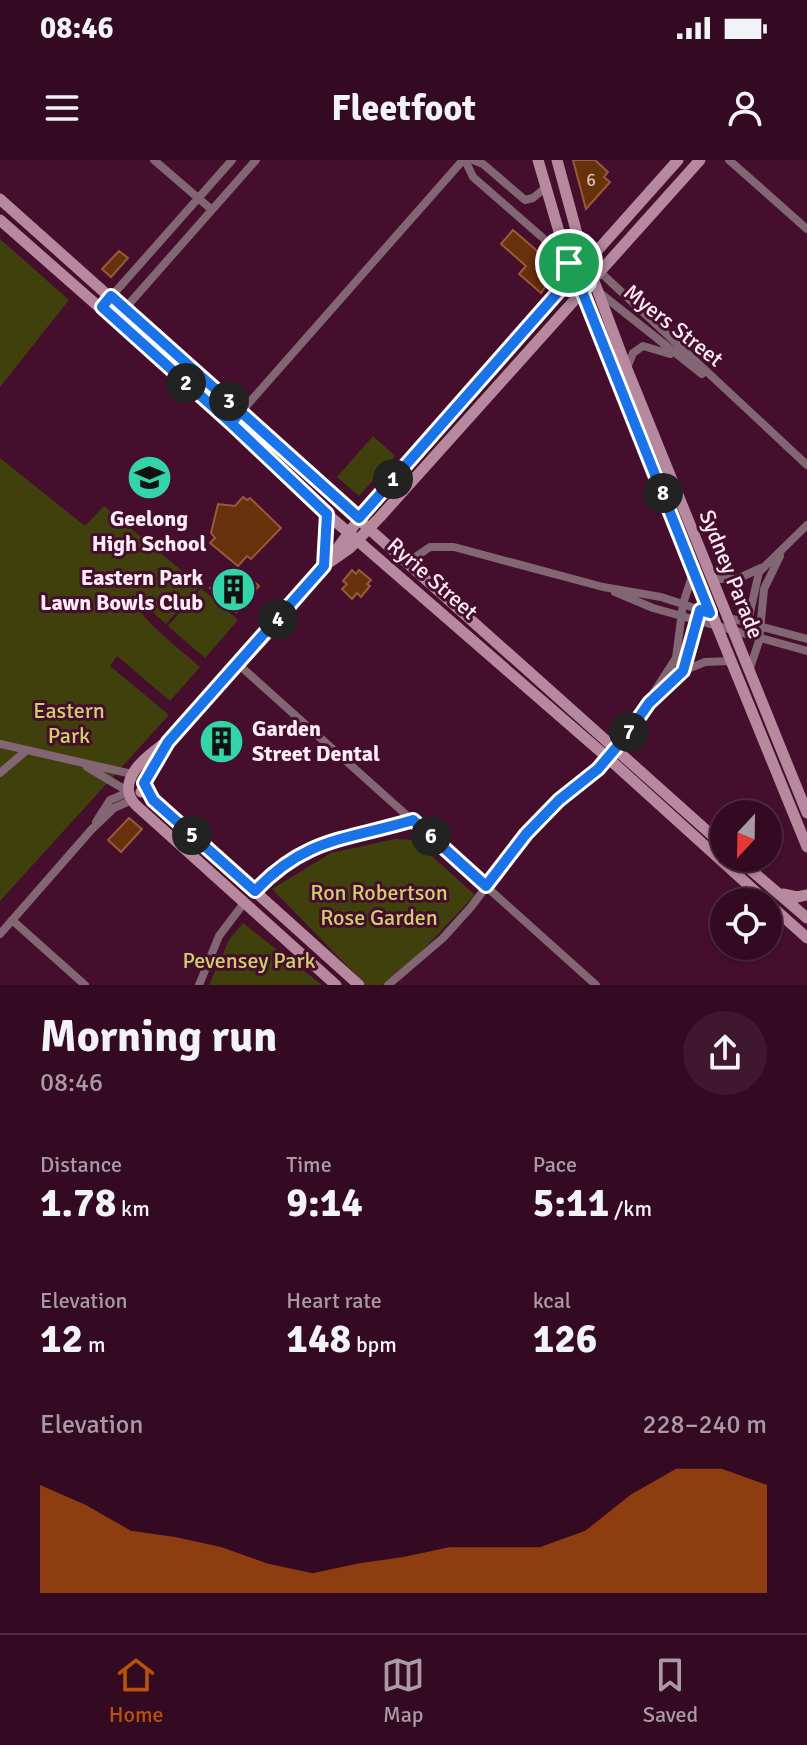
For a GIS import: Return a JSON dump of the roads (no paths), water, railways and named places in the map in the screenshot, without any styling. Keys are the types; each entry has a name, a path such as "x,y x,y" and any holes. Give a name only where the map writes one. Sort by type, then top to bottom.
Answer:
{"street":[{"path":"154,160 212,210"},
{"path":"102,307 232,160"},
{"path":"115,319 256,160"},
{"path":"231,423 464,160 473,177 572,267"},
{"path":"473,160 483,164 529,200 545,188"},
{"name":"Sydney Parade","path":"538,160 572,267 592,283 712,579 729,618 740,632 749,671 807,813"},
{"name":"Sydney Parade","path":"557,160 592,283 694,570 705,611 715,625 807,847"},
{"path":"130,796 132,774 168,742 239,665 324,566 359,518 548,304 572,267 586,261 678,160"},
{"path":"324,566 359,540 700,160"},
{"path":"729,160 807,229"},
{"path":"504,207 517,193"},
{"name":"Ryrie Street","path":"0,199 408,562 753,888"},
{"name":"Ryrie Street","path":"0,220 102,307 327,514 710,834"},
{"path":"615,229 627,240"},
{"name":"Myers Street","path":"592,283 679,357 719,386"},
{"name":"Myers Street","path":"592,283 683,347 719,386 807,465"},
{"path":"548,304 559,315"},
{"path":"627,369 633,353 643,346 652,346 679,357"},
{"path":"469,394 480,404"},
{"path":"408,462 420,473"},
{"path":"324,566 327,514"},
{"path":"712,579 737,579 763,567 807,525"},
{"path":"408,562 427,549 449,546 603,587 683,604 807,639"},
{"path":"749,671 759,637 764,589 782,551"},
{"path":"740,632 747,622 755,583 763,567"},
{"path":"388,985 443,938 515,846 542,817 612,754 649,703 676,658 683,604 694,570"},
{"path":"603,587 644,605 807,651"},
{"path":"683,671 697,620 705,611"},
{"path":"649,703 683,671 705,662 730,661"},
{"path":"239,665 596,985"},
{"path":"0,934 92,829 114,808 144,788 147,777 168,742"},
{"path":"0,744 132,774"},
{"path":"0,773 27,750"},
{"path":"79,763 130,796 193,858 336,985"},
{"path":"144,788 153,800 359,985"},
{"path":"199,985 219,936 244,903 281,867 324,843 413,820"},
{"path":"193,858 204,846"},
{"path":"753,872 772,888"},
{"path":"782,894 794,897 807,895"},
{"path":"782,896 807,918"},
{"name":"Ryrie Street","path":"782,915 807,938"},
{"path":"12,920 85,985"}],"place":[{"name":"Geelong High School","path":"149,477"},
{"name":"Eastern Park Lawn Bowls Club","path":"234,590"},
{"name":"Garden Street Dental","path":"221,741"}],"park label":[{"name":"Eastern Park","path":"69,722"},
{"name":"Ron Robertson Rose Garden","path":"379,904"},
{"name":"Pevensey Park","path":"249,960"}]}
